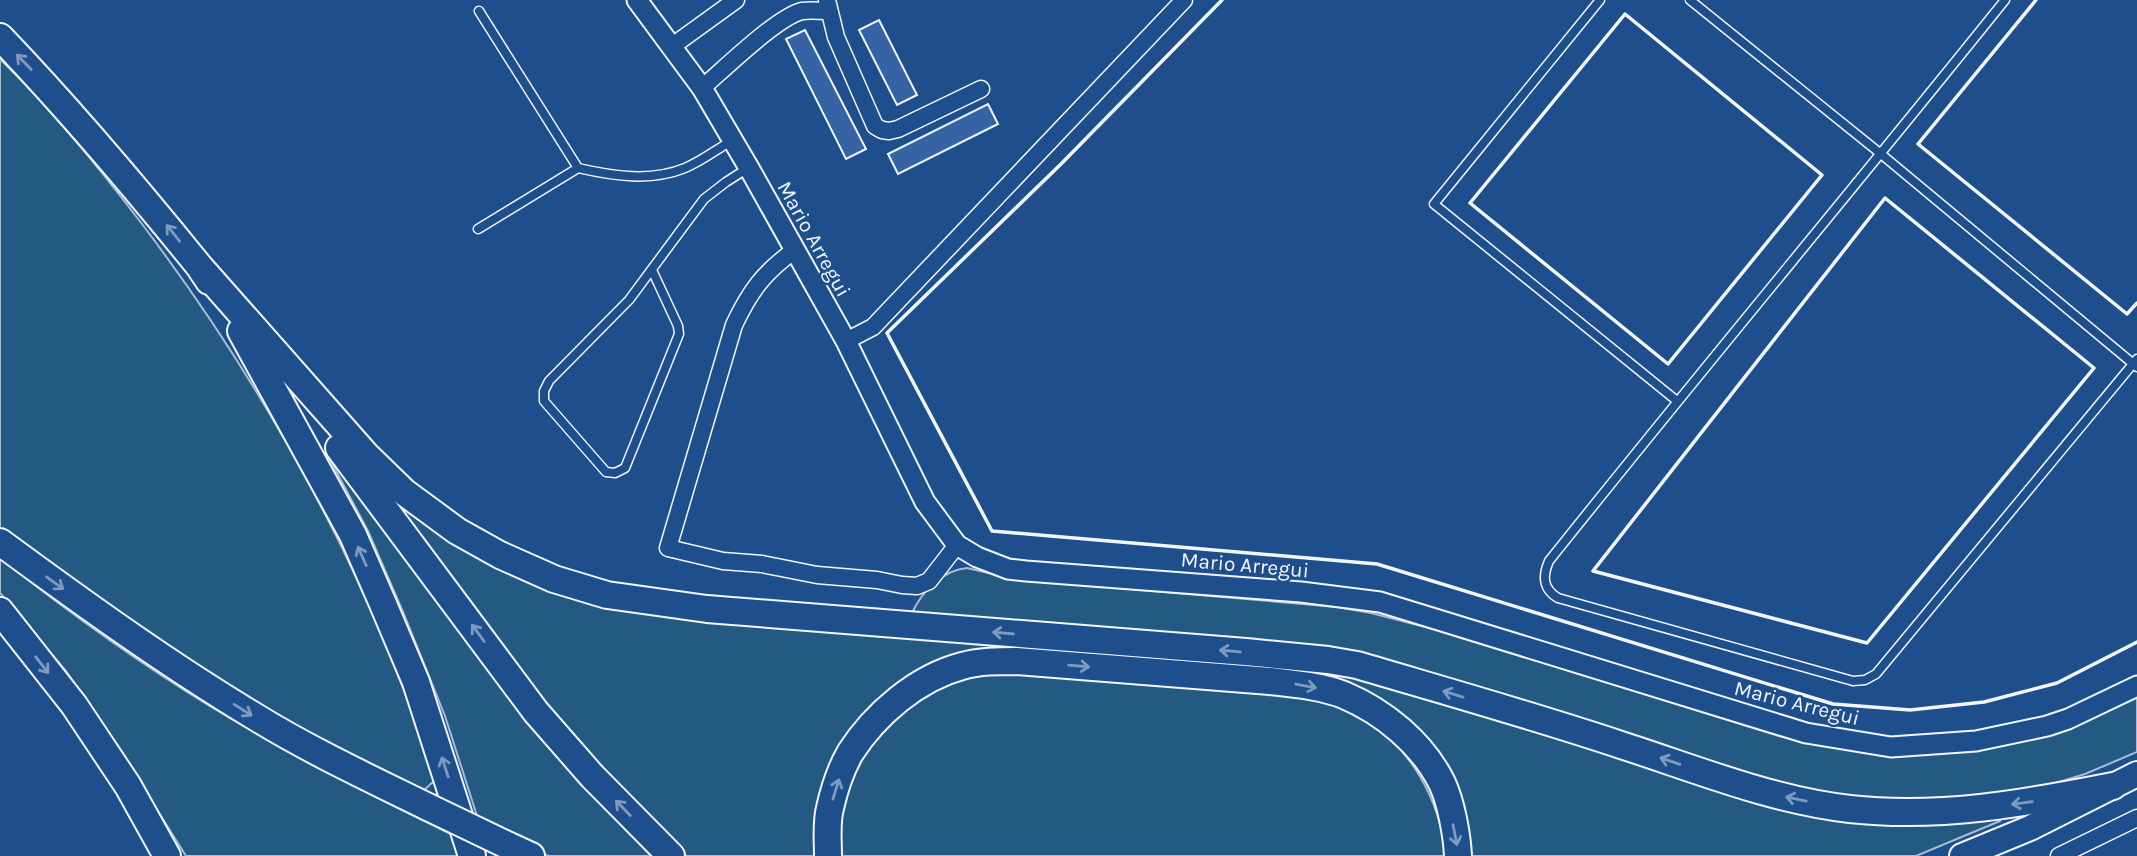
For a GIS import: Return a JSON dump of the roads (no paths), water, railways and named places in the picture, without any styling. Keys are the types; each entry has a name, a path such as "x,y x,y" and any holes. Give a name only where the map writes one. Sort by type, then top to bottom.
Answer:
{"highway":[{"path":"0,37 66,107 200,266 361,476 536,712 592,776 671,856"},
{"path":"200,266 366,455 404,492 457,531 500,555 554,579 607,594 706,609 1246,652 1348,664 1618,743 1735,783 1791,798 1850,809 1914,812 1976,809 2113,786"},
{"path":"200,266 249,343 353,535 416,682 472,856"},
{"path":"0,542 156,654 256,718 354,771 519,850"},
{"path":"0,611 74,705 128,786 167,856"},
{"path":"828,856 829,811 839,778 849,754 885,711 910,691 961,666 1016,661 1270,681 1311,686 1342,695 1370,709 1398,728 1424,756 1442,784 1451,812 1458,856"}],"main road":[{"path":"1962,856 2030,828 2137,774"}],"street":[{"name":"Mario Arregui","path":"637,0 702,88 749,168 846,341 925,502 957,545 976,557 1008,569 1301,592 1380,602 1806,733 1891,747 1976,741 2047,726 2068,719 2137,686"},
{"path":"671,47 736,0"},
{"path":"846,341 873,327 1184,0"},
{"path":"702,88 765,33 789,17 828,6 836,37 869,113 875,126 882,130 898,129 981,89"},
{"path":"795,250 773,265 758,282 734,325 668,548 723,561 917,586 929,581 957,545"},
{"path":"2059,856 2084,850 2137,818"}],"lane":[{"path":"1600,0 1434,204 1677,401"},
{"path":"1690,0 1881,154 2136,363 1876,674 1865,680 1853,681 1558,598 1549,593 1544,583 1544,572 1549,561 1677,401 1881,154 2005,0"},
{"path":"479,11 578,168 612,176 660,176 687,167 733,141"},
{"path":"478,229 578,168"},
{"path":"652,270 678,326 679,334 625,468 615,473 606,472 544,401 544,391 549,381 629,300 704,199 749,168"}]}
